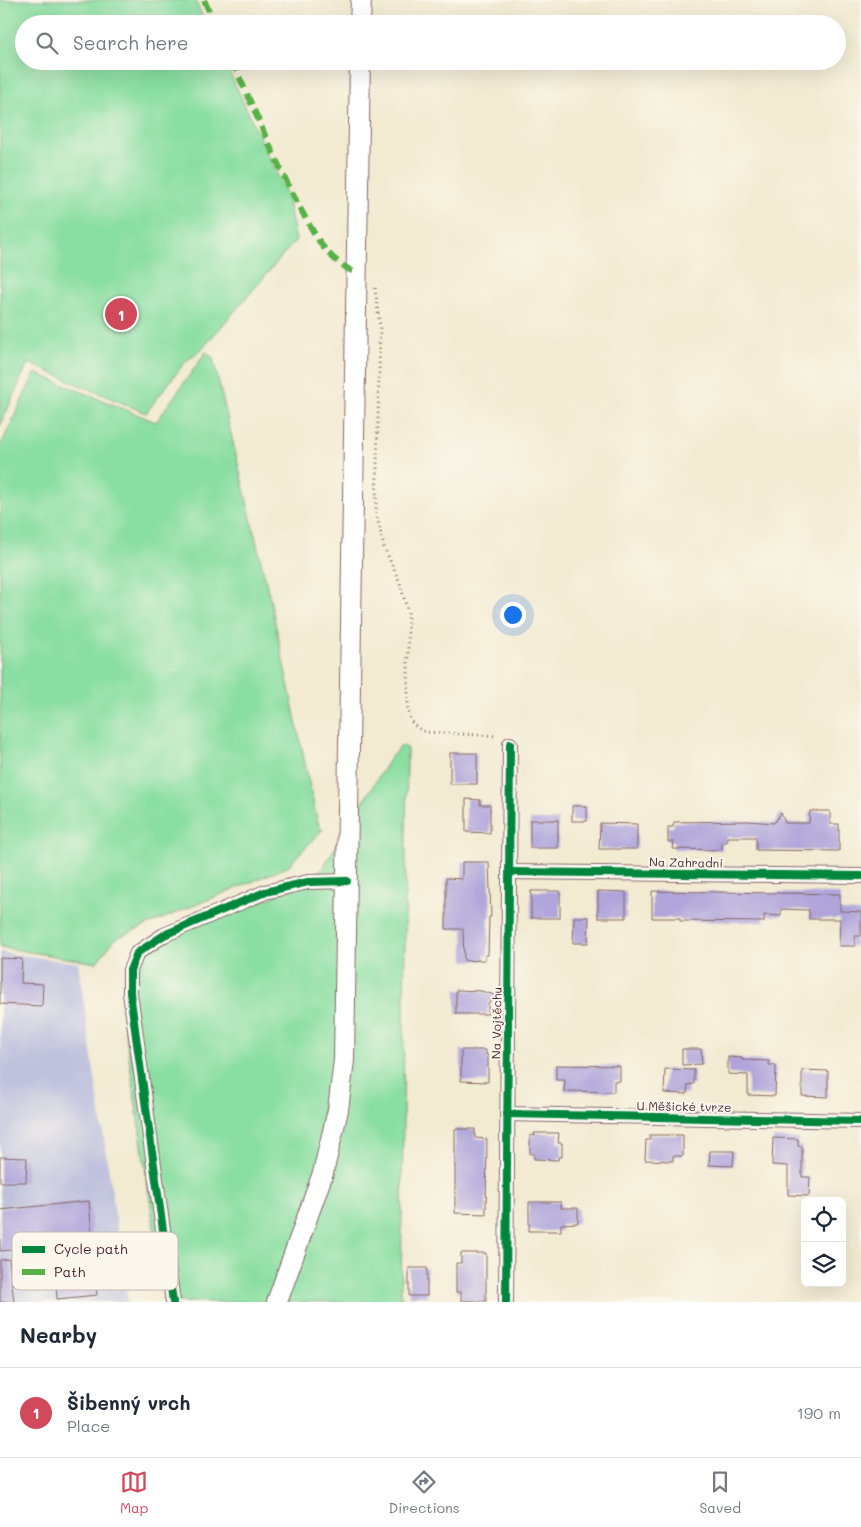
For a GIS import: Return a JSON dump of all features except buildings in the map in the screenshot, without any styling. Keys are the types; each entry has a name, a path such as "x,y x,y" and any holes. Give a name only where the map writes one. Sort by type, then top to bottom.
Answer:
{"main road":[{"path":"360,15 361,0"},
{"path":"277,1302 323,1174 338,1110 344,1060 360,70"}],"street":[{"name":"Na Vojtěchu","path":"506,1302 510,744"},
{"name":"Na Zahradní","path":"510,872 861,876"},
{"path":"163,1232 130,993 130,970 137,954 164,935 265,892 308,882 347,881"},
{"name":"U Měšické tvrze","path":"507,1114 861,1121"}],"path":[{"path":"356,273 370,278 378,293 380,327 376,513 384,547 400,583 408,613 410,720 412,724 424,732 495,735 506,738 510,744"}],"shaded area":[{"path":"0,952 78,963 118,1232 12,1232 12,1290 126,1290 128,1302 0,1302"}],"green space":[{"path":"0,0 195,0 202,15 15,15 15,70 228,70 286,193 296,240 202,349 185,362 146,413 28,363 0,426"},
{"path":"206,352 213,358 270,599 316,815 320,829 323,829 287,867 116,938 96,963 0,947 0,447 35,373 156,422"},
{"path":"402,745 407,748 401,1302 165,1302 163,1290 178,1290 178,1232 155,1232 122,1010 125,983 154,943 293,889 322,869 390,758"}],"marked path":[{"path":"204,0 211,15"},
{"path":"236,70 283,175 306,220 326,251 345,267 356,273"}],"cycle path":[{"path":"506,1302 510,744"},
{"path":"510,872 861,876"},
{"path":"163,1232 130,993 130,970 137,953 164,935 265,892 308,882 347,881"},
{"path":"507,1114 861,1121"},
{"path":"171,1290 173,1302"}],"place":[{"name":"Šibenný vrch","path":"121,314"}]}
